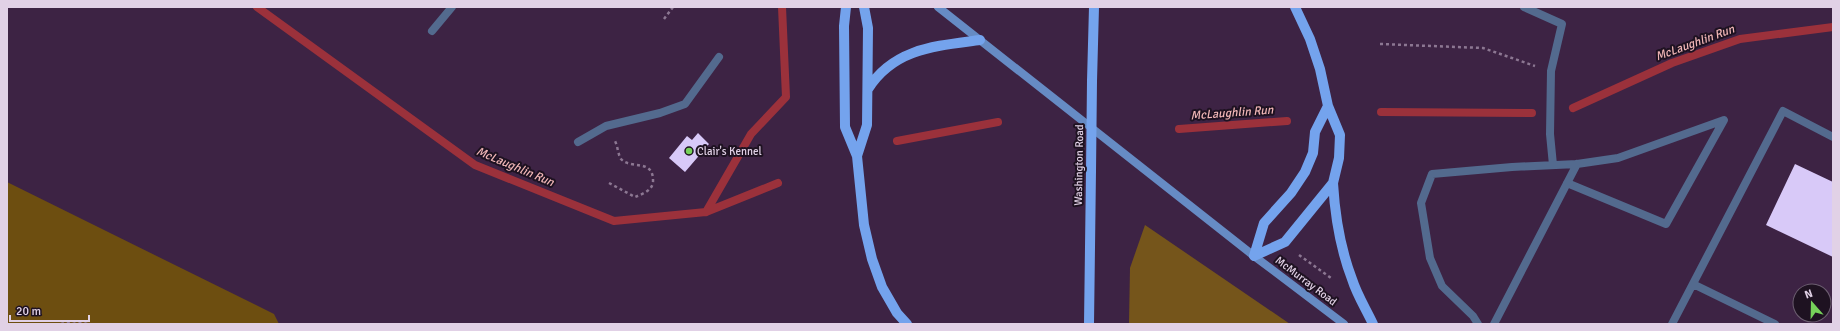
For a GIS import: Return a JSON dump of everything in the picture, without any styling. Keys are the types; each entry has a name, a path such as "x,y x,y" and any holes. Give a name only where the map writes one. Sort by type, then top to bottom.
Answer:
{"main road":[{"path":"846,7 844,26 845,127 857,156 864,225 872,259 882,288 897,313 907,324"},
{"path":"857,156 867,125 868,28 864,7"},
{"name":"McMurray Road","path":"938,7 1254,256 1344,324"},
{"name":"Washington Road","path":"1088,322 1094,7"},
{"path":"1294,7 1310,39 1320,69 1328,106 1340,135 1339,158 1333,183 1334,207 1343,253 1351,279 1373,324"},
{"path":"868,89 884,68 908,55 944,45 980,40"},
{"path":"1254,256 1264,223 1291,193 1305,172 1312,153 1315,132 1328,106"},
{"path":"1254,256 1285,242 1333,183"}],"lane":[{"path":"432,31 452,7"},
{"path":"1524,7 1562,24 1551,71 1550,134 1553,165"},
{"path":"578,142 606,126 660,113 685,104 719,58"},
{"path":"1672,324 1783,111 1833,137"},
{"path":"1478,324 1473,316 1442,286 1430,258 1421,203 1432,174 1512,167 1577,164 1618,158 1724,120 1666,224 1567,183"},
{"path":"1494,324 1577,164"},
{"path":"1693,284 1775,324"}],"path":[{"path":"664,19 673,7"},
{"path":"1380,44 1483,48 1551,71"},
{"path":"606,126 617,145 621,158 626,163 639,164 648,168 653,176 653,185 646,193 635,197 610,183"},
{"path":"1297,253 1332,279"},
{"path":"61,324 72,321 88,324"}],"shaded area":[{"path":"7,182 274,314 279,324 7,324"},
{"path":"1145,225 1290,324 1129,324 1130,268"}],"building":[{"name":"Clair's Kennel","path":"698,133 709,144 685,172 669,158 687,136 692,140"},
{"path":"1795,164 1833,182 1833,257 1766,225"}],"waterway":[{"name":"McLaughlin Run","path":"257,7 475,165 614,221 706,212 778,183"},
{"path":"706,212 751,134 786,97 782,7"},
{"name":"McLaughlin Run","path":"1573,108 1672,63 1740,39 1833,27"},
{"name":"McLaughlin Run","path":"1381,112 1532,113"},
{"name":"McLaughlin Run","path":"1179,129 1287,121"},
{"name":"McLaughlin Run","path":"897,141 998,122"}],"place":[{"name":"Clair's Kennel","path":"689,151"}]}
